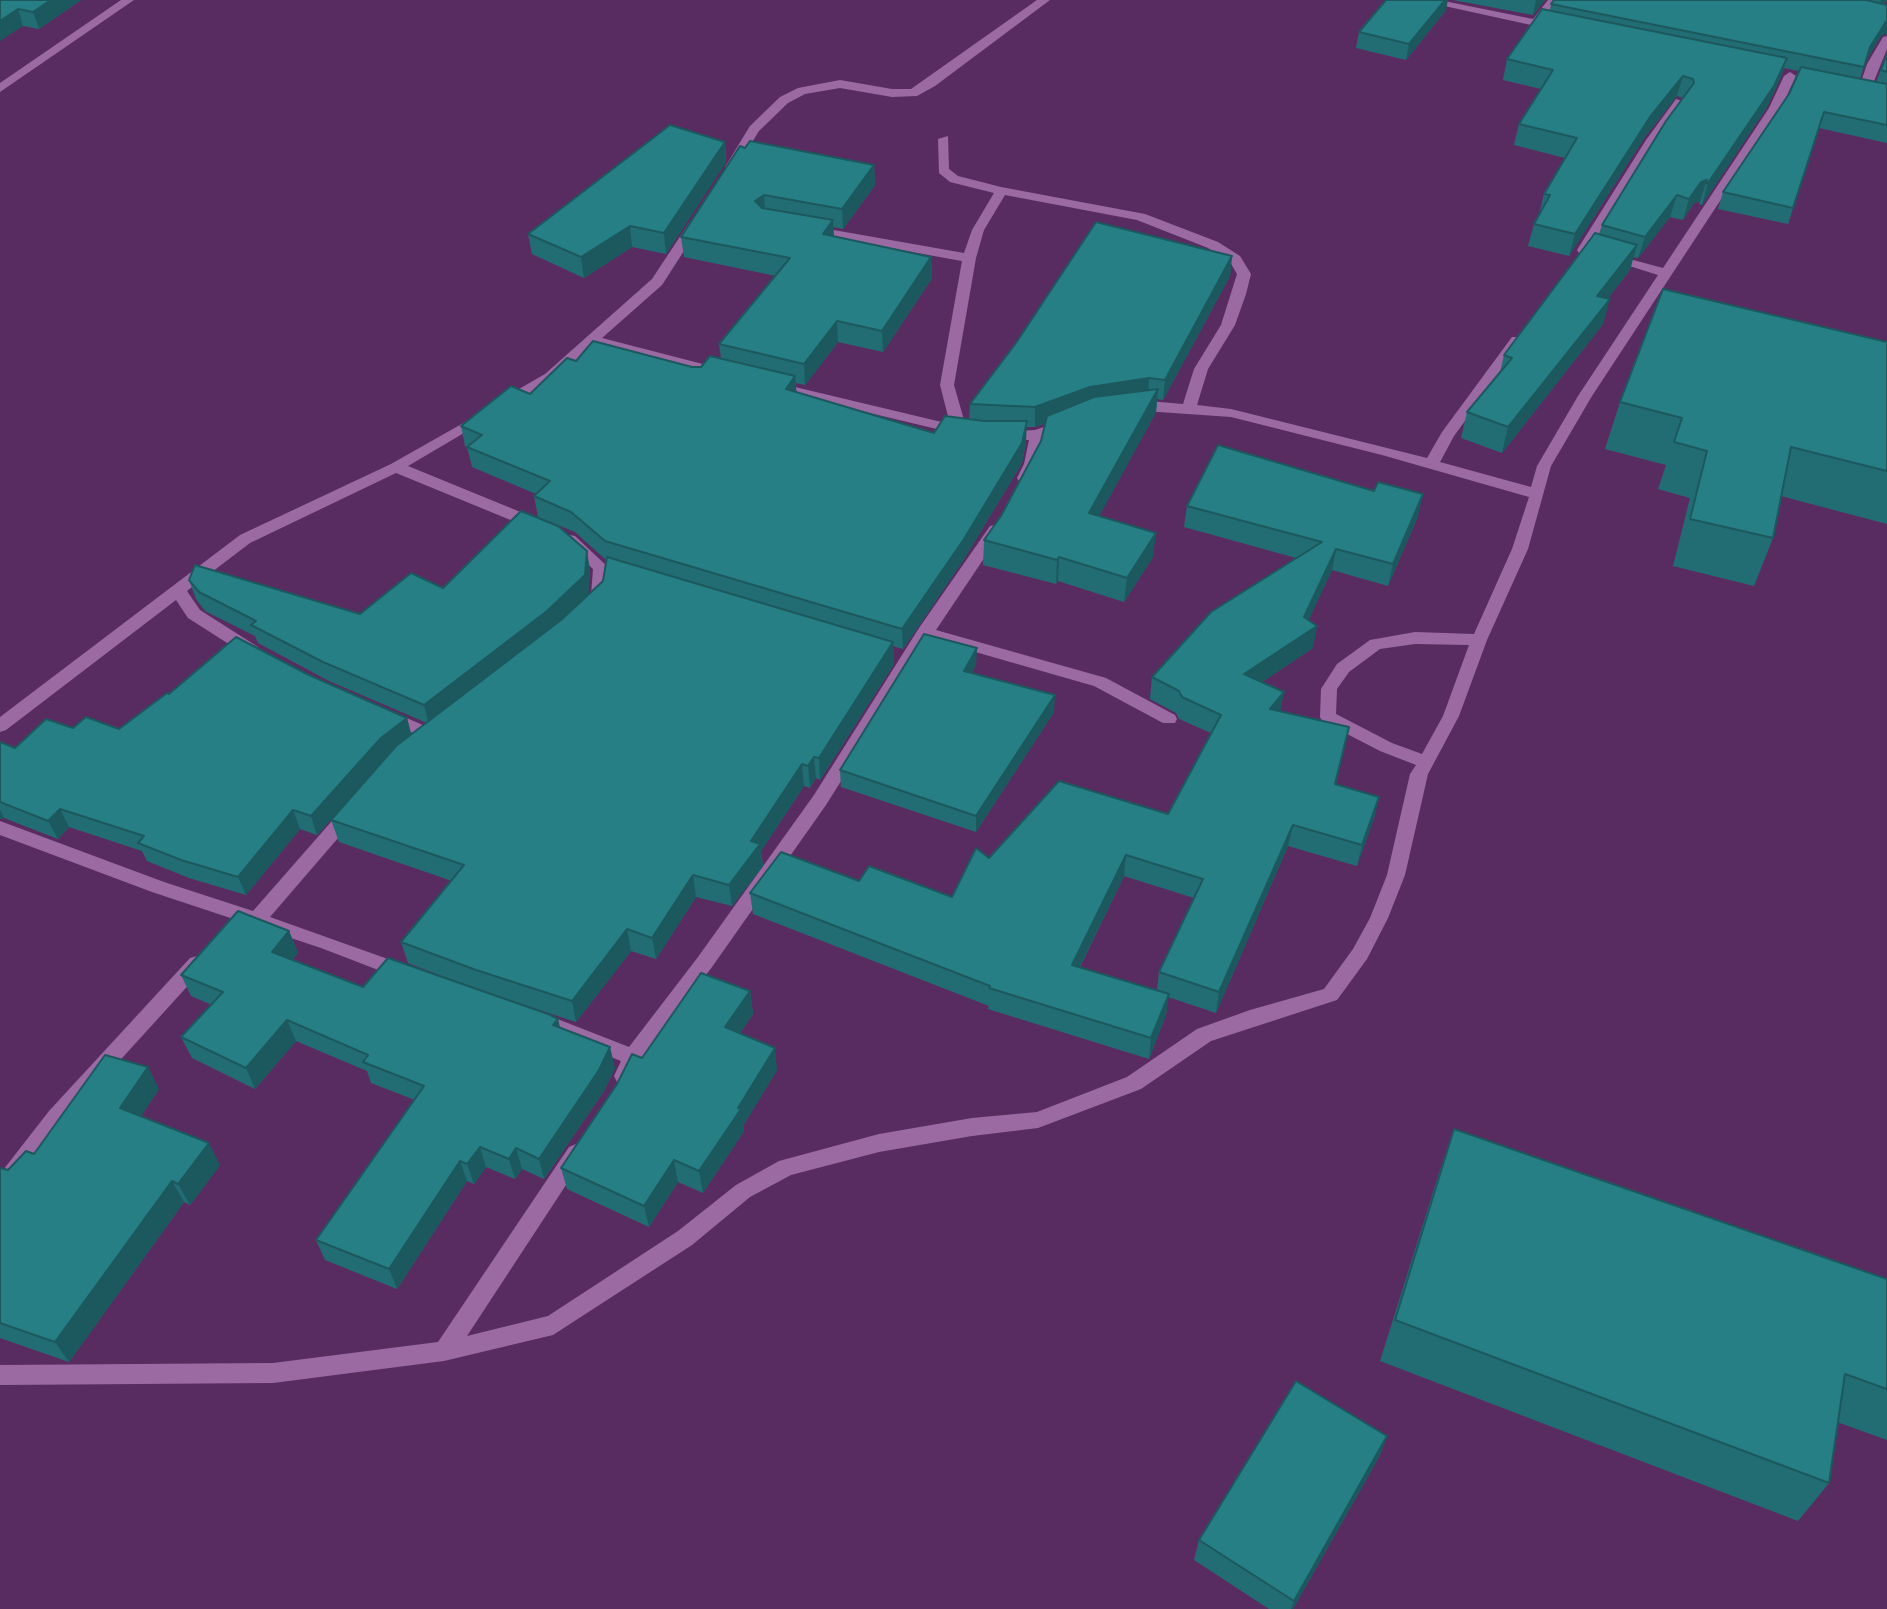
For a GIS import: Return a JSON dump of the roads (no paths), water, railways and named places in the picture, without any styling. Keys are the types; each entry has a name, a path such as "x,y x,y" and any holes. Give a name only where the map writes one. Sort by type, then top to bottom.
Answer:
{"street":[{"path":"0,88 128,0"},
{"path":"724,182 754,129 784,100 802,91 840,85 892,93 913,93 931,83 1044,0"},
{"path":"1423,0 1563,29"},
{"path":"1536,23 1554,0"},
{"path":"1864,91 1872,64 1887,39"},
{"path":"0,1375 273,1373 444,1351 553,1325 685,1238 743,1191 786,1167 879,1143 972,1127 1038,1120 1134,1083 1204,1035 1250,1018 1331,995 1360,954 1379,918 1396,875 1419,774 1451,716 1479,640 1520,549 1544,466 1578,408 1775,107 1790,76"},
{"path":"1665,273 1580,256 1652,140 1680,102"},
{"path":"944,139 943,170 954,179 1000,191 1140,217 1213,245 1235,258 1244,274 1239,294 1228,325 1201,369 1189,409"},
{"path":"971,432 947,386 969,258 978,230 1000,191"},
{"path":"0,726 245,539 396,467 550,377 657,282 702,216"},
{"path":"792,227 969,258"},
{"path":"1431,464 1447,435 1527,326"},
{"path":"594,340 726,374"},
{"path":"753,381 971,432 1037,435 1078,418"},
{"path":"1124,408 1148,405 1231,413 1537,494"},
{"path":"1014,496 1031,464 1037,435"},
{"path":"396,467 568,538 608,570 599,597 583,612"},
{"path":"618,1088 634,1057 771,872 903,657 925,632 1002,518"},
{"path":"178,590 194,614 232,640 265,657"},
{"path":"925,632 1100,682 1169,719"},
{"path":"1426,762 1386,747 1328,717 1329,689 1343,668 1376,644 1415,638 1479,640"},
{"path":"370,708 436,731 413,748"},
{"path":"0,1190 56,1117 177,988 217,939 248,916 359,802"},
{"path":"0,828 158,887 248,916 427,981"},
{"path":"524,1015 634,1057"},
{"path":"444,1351 590,1133"}]}
